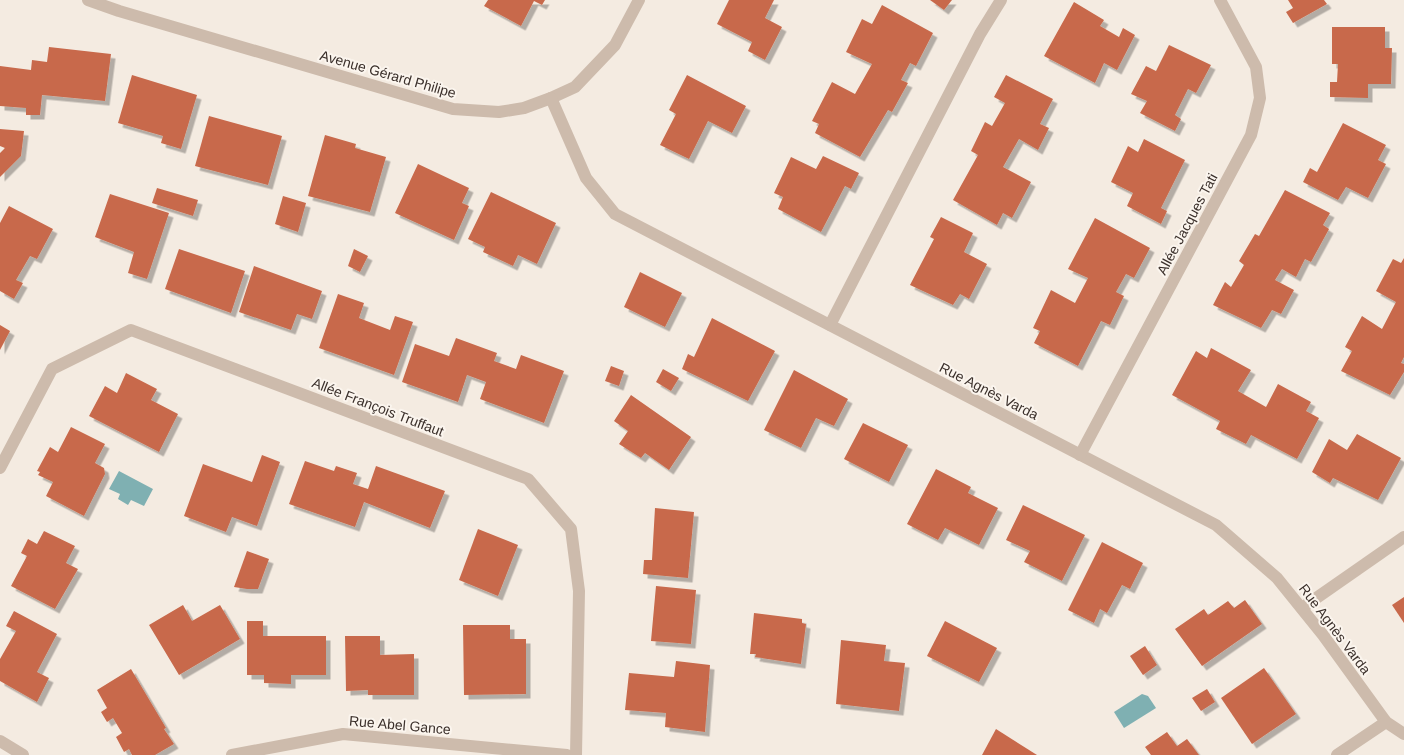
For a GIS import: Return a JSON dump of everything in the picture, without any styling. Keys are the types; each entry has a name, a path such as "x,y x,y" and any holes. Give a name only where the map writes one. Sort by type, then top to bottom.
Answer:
{"street":[{"name":"Avenue Gérard Philipe","path":"88,0 129,14 453,109 499,112 524,108 575,87 614,44 639,0"},
{"path":"830,325 980,34 1001,0"},
{"name":"Allée Jacques Tati","path":"1080,455 1251,135 1260,98 1256,66 1220,0"},
{"name":"Rue Agnès Varda","path":"551,98 586,178 616,214 1216,525 1277,578 1323,635 1386,722 1404,734"},
{"name":"Allée François Truffaut","path":"0,468 52,369 131,330 528,479 571,529 579,591 576,755"},
{"path":"1302,608 1404,537"},
{"path":"1337,755 1386,722"},
{"name":"Rue Abel Gance","path":"232,755 343,734 567,755"},
{"path":"0,741 23,755"}],"water":[{"path":"119,471 153,489 144,506 131,500 128,505 118,499 120,494 109,489"},
{"path":"1142,694 1148,696 1156,708 1124,728 1114,712"}],"building":[{"path":"488,0 545,0 542,5 534,1 521,26 484,6"},
{"path":"729,0 774,0 765,18 782,27 765,60 748,51 752,42 717,24"},
{"path":"930,0 952,0 944,10"},
{"path":"1288,0 1324,0 1327,4 1293,23 1286,12 1293,8"},
{"path":"1074,2 1104,20 1100,26 1119,37 1123,28 1135,35 1117,70 1104,63 1095,83 1044,56"},
{"path":"882,5 933,33 916,66 910,63 901,80 908,83 892,112 888,110 860,157 815,133 819,124 812,121 832,82 855,94 872,64 846,52 862,19 872,24"},
{"path":"1332,27 1385,27 1385,48 1392,48 1391,84 1368,84 1368,98 1330,97 1330,82 1337,82 1338,64 1332,64"},
{"path":"1169,45 1211,65 1196,93 1188,89 1175,115 1181,119 1175,131 1140,113 1147,101 1131,94 1146,66 1156,71"},
{"path":"49,47 111,54 105,101 42,95 40,115 26,115 26,108 0,106 0,66 31,70 32,60 47,62"},
{"path":"132,75 197,95 181,149 161,143 163,136 118,123"},
{"path":"687,75 746,106 732,133 708,121 689,159 660,145 676,114 669,110"},
{"path":"1006,75 1053,99 1040,124 1049,128 1038,150 1019,139 1003,167 1031,182 1012,218 1003,213 997,225 953,200 978,155 971,151 985,122 992,126 1005,103 994,97"},
{"path":"209,116 282,136 268,185 195,166"},
{"path":"1343,123 1386,145 1378,160 1386,164 1368,198 1346,187 1338,200 1303,182 1310,168 1317,172"},
{"path":"0,129 24,131 21,156 0,177 0,153 5,148 0,146"},
{"path":"325,135 356,144 355,148 386,157 370,212 308,196"},
{"path":"1144,139 1185,160 1161,208 1167,211 1161,224 1127,206 1133,193 1111,182 1128,146 1138,152"},
{"path":"823,156 859,173 851,189 845,186 821,232 778,209 783,197 774,193 791,157 816,169"},
{"path":"418,164 469,188 462,203 469,206 454,240 395,213"},
{"path":"157,188 198,200 193,216 152,203"},
{"path":"1285,190 1330,213 1323,225 1329,229 1311,262 1305,259 1296,277 1282,269 1275,280 1294,290 1281,314 1272,310 1261,328 1213,305 1225,282 1231,287 1244,265 1239,261 1255,234 1259,236"},
{"path":"491,192 556,223 537,264 518,255 513,266 483,252 485,247 468,239"},
{"path":"110,194 169,213 147,279 128,273 134,252 95,237"},
{"path":"283,196 306,203 298,232 275,224"},
{"path":"9,206 53,229 37,259 30,256 16,280 23,283 14,299 0,291 0,223"},
{"path":"941,217 973,233 964,252 987,264 969,299 960,294 953,305 910,285 934,239 930,237"},
{"path":"1095,218 1150,248 1134,278 1126,274 1116,292 1124,296 1110,325 1101,321 1078,366 1034,343 1040,331 1033,328 1051,290 1075,303 1088,278 1068,269"},
{"path":"179,249 245,271 231,313 165,289"},
{"path":"354,249 368,256 360,272 348,266"},
{"path":"1404,258 1404,357 1401,363 1404,364 1404,372 1390,395 1341,371 1352,351 1345,347 1362,316 1382,329 1396,302 1376,291 1393,259 1401,263"},
{"path":"254,266 322,291 312,319 297,314 291,330 239,312"},
{"path":"640,272 682,293 665,327 624,307"},
{"path":"338,294 364,303 359,318 390,330 395,316 413,322 394,375 319,348"},
{"path":"712,318 775,351 748,401 682,369 688,354 694,357"},
{"path":"0,325 10,331 0,350"},
{"path":"456,338 497,353 494,361 516,369 521,355 564,371 544,423 480,399 486,382 467,375 458,402 402,382 415,344 449,356"},
{"path":"1211,348 1251,370 1238,391 1266,407 1278,384 1311,402 1306,411 1319,418 1297,459 1251,435 1246,444 1216,429 1220,421 1172,395 1196,351 1207,358"},
{"path":"611,366 624,371 619,386 605,381"},
{"path":"663,369 679,378 671,391 656,382"},
{"path":"794,370 848,399 834,426 816,418 801,448 764,430"},
{"path":"126,373 157,389 151,400 178,414 159,452 89,416 105,386 117,393"},
{"path":"631,395 691,437 669,470 645,453 641,458 619,444 628,431 614,421"},
{"path":"863,423 908,445 889,482 844,459"},
{"path":"71,427 105,444 95,463 104,468 105,474 84,516 46,496 53,482 38,475 40,472 37,471 50,447 58,452"},
{"path":"1357,434 1401,458 1378,500 1333,478 1330,483 1312,472 1329,439 1347,450"},
{"path":"262,455 280,462 257,526 232,517 226,532 184,516 203,464 252,482"},
{"path":"305,461 334,471 336,466 357,473 353,484 368,489 376,466 445,491 430,528 364,502 355,527 289,504"},
{"path":"936,469 971,487 968,493 998,508 979,545 945,528 938,540 907,524"},
{"path":"1023,505 1085,535 1062,581 1024,562 1030,551 1006,540"},
{"path":"655,508 694,512 688,578 643,574 644,560 652,560"},
{"path":"478,529 518,545 498,596 459,580"},
{"path":"44,531 75,546 66,563 78,569 55,609 11,586 27,556 21,553 28,539 37,544"},
{"path":"1102,542 1143,563 1130,589 1122,585 1107,613 1100,609 1094,623 1068,610"},
{"path":"247,551 269,559 258,589 234,587"},
{"path":"656,586 696,590 691,644 651,641"},
{"path":"1404,597 1404,623 1392,605"},
{"path":"1245,600 1262,624 1202,666 1175,629 1204,609 1208,615 1228,601 1234,608"},
{"path":"183,605 192,621 220,605 240,639 179,675 149,625"},
{"path":"14,611 57,634 37,672 49,678 37,702 0,681 0,659 16,631 6,626"},
{"path":"754,613 802,619 802,623 806,624 801,664 755,657 756,654 750,654"},
{"path":"247,621 263,621 263,636 326,636 326,675 291,675 291,684 264,683 264,675 247,675"},
{"path":"945,621 997,648 979,682 927,656"},
{"path":"463,625 510,625 510,639 526,639 526,694 464,695"},
{"path":"345,636 380,636 380,655 414,654 414,695 368,695 368,690 346,691"},
{"path":"841,640 886,645 884,661 905,663 899,711 836,704"},
{"path":"1145,646 1157,665 1143,675 1130,656"},
{"path":"676,661 710,665 705,732 665,727 666,713 625,710 629,673 674,677"},
{"path":"1264,668 1296,714 1252,744 1221,698"},
{"path":"131,669 174,744 155,755 132,755 129,749 124,752 116,737 122,733 113,718 107,722 101,712 107,708 97,690"},
{"path":"1207,689 1215,702 1201,711 1192,698"},
{"path":"996,729 1037,755 982,755"},
{"path":"1167,732 1177,746 1187,739 1199,755 1151,755 1145,747"}]}
